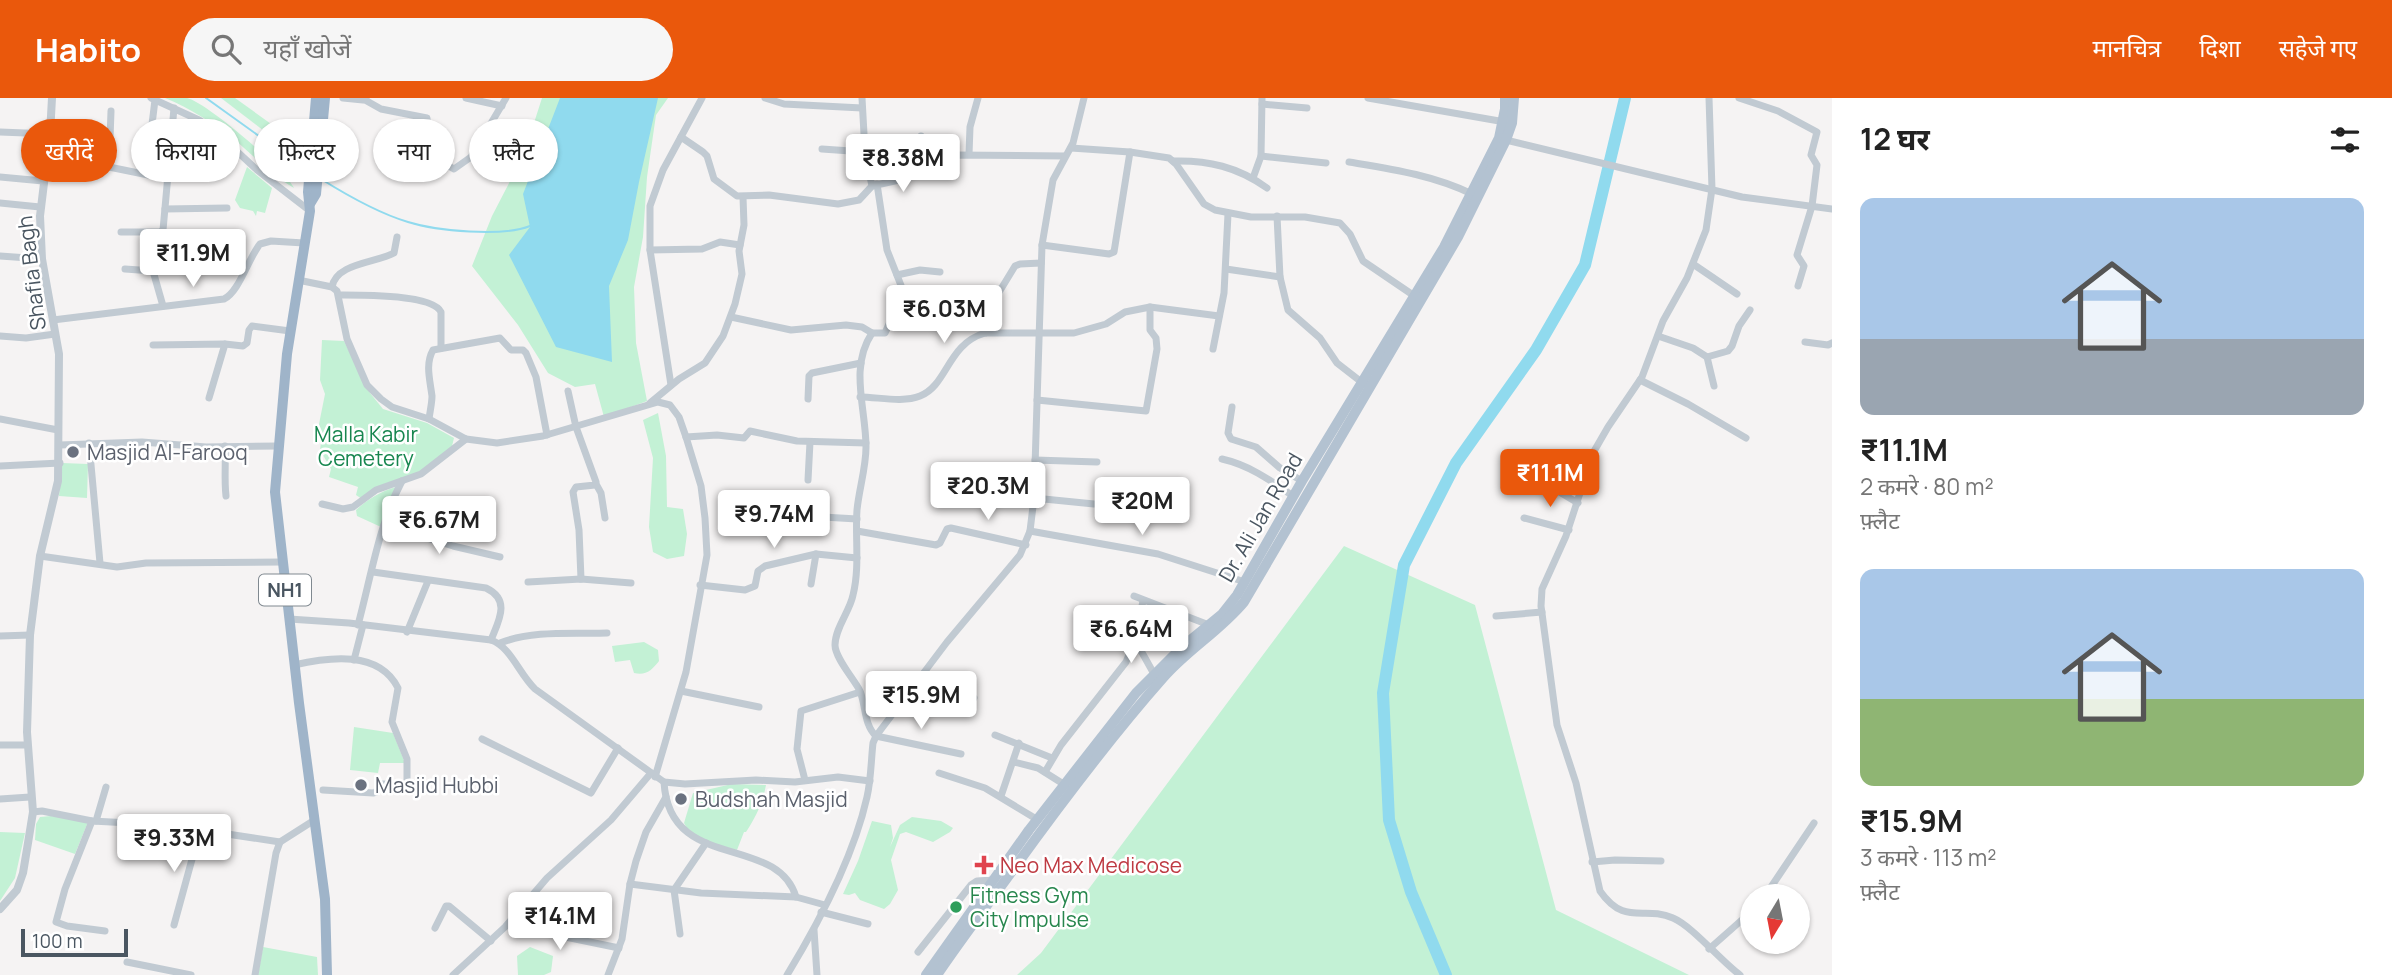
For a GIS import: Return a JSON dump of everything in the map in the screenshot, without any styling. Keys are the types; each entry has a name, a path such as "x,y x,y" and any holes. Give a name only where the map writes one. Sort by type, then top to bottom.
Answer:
{"highway":[{"name":"NH1","path":"315,119 316,98"},
{"name":"NH1","path":"322,119 325,98"},
{"name":"NH1","path":"313,182 290,331 275,492 294,665 316,790 313,821 325,899 327,975"}],"main road":[{"name":"Dr. Ali Jan Road","path":"926,975 993,880 1136,693 1183,646 1231,604 1302,481 1458,237 1506,141 1505,98"},
{"name":"Dr. Ali Jan Road","path":"937,975 1049,818 1124,725 1174,666 1228,620 1244,602 1413,295 1444,247 1507,122 1514,98"}],"street":[{"name":"Shafia Bagh","path":"51,119 52,98"},
{"path":"343,98 366,99 381,109 427,118 428,130 443,132 447,136 447,165 454,169 471,157 504,102 466,98"},
{"path":"671,385 650,250 649,218 653,194 702,98"},
{"path":"765,98 784,104 862,108"},
{"path":"731,317 791,330 846,325 885,333 893,315 902,305 904,293 890,261 865,152 862,98"},
{"path":"969,154 970,127 978,98"},
{"path":"787,975 814,928 855,834 868,796 876,736 1026,545 1034,498 1042,245 1053,180 1071,148 1084,98"},
{"path":"1368,98 1507,122"},
{"path":"1709,98 1712,189 1706,230 1693,264 1663,321 1640,380 1593,453 1569,530 1542,589 1542,611 1557,725 1576,783 1600,891 1611,905 1632,914 1662,914 1672,918 1741,975"},
{"path":"1739,98 1778,111 1816,131 1811,155 1817,165 1812,206 1797,255 1804,266 1798,286"},
{"path":"151,119 153,99 174,108 215,131 257,170 311,200"},
{"path":"1253,177 1261,156 1262,101 1307,108"},
{"path":"173,119 174,108"},
{"path":"111,111 111,119"},
{"path":"0,132 21,133"},
{"path":"921,136 922,171"},
{"path":"681,137 708,156 714,179 737,196 769,195 838,204 859,200 874,185 908,178 947,157 969,154 1065,156"},
{"path":"1506,141 1757,200 1832,209"},
{"path":"1071,148 1130,152 1160,156 1173,161 1223,165 1253,177 1267,187"},
{"path":"822,149 865,152"},
{"path":"1042,245 1114,253 1130,152"},
{"path":"1261,156 1326,163"},
{"path":"1173,161 1204,204 1215,210 1228,214 1305,217 1340,223 1350,234 1363,261 1413,295"},
{"path":"1349,162 1432,178 1472,194"},
{"path":"0,177 21,179"},
{"name":"Shafia Bagh","path":"33,812 27,745 30,635 40,556 56,494 60,463 59,354 42,259 40,207 43,182"},
{"path":"121,232 162,231 168,182"},
{"path":"650,404 671,385 710,358 731,317 742,274 740,245 744,225 743,197"},
{"path":"0,203 40,207"},
{"path":"165,209 227,208"},
{"path":"1213,349 1226,269 1228,214"},
{"path":"1277,216 1280,277 1285,304 1293,316 1320,338 1337,363 1365,384"},
{"path":"332,287 340,272 394,253 397,237"},
{"path":"650,250 702,249 720,242 740,245"},
{"path":"53,320 224,299 233,293 260,244 304,243"},
{"path":"0,256 42,259"},
{"path":"985,333 990,307 1015,266 1041,263"},
{"path":"1693,264 1737,294"},
{"path":"125,269 153,271 163,306"},
{"path":"1226,269 1280,277"},
{"path":"897,275 920,270 940,272"},
{"path":"298,280 332,287 339,295 347,340 367,385 392,407 429,419 466,439 497,443 547,435 658,402 670,405 679,417 687,437 701,486 707,555 681,691 653,775 611,820 547,878 518,913 453,975"},
{"path":"339,295 399,297 435,305 441,312 441,348"},
{"path":"860,397 920,396 936,383 962,345 976,335 1074,333 1091,330 1125,312 1150,307 1219,316"},
{"path":"1037,400 1146,411 1157,349 1156,338 1149,324 1150,307"},
{"path":"1707,357 1728,351 1750,310"},
{"path":"153,345 245,345 252,326 290,331"},
{"path":"872,332 865,344 861,363 860,397 866,443 857,519 853,596 835,644 836,650 860,692 869,725 876,736 961,754"},
{"path":"0,336 26,338 55,334"},
{"path":"1658,336 1693,348 1707,357 1714,386"},
{"path":"429,419 432,396 428,374 433,350 500,338 511,349 523,350 536,377 547,435"},
{"path":"1805,342 1828,345 1832,343"},
{"path":"209,398 225,344"},
{"path":"808,400 809,376 812,373 861,363"},
{"path":"1640,380 1746,438"},
{"path":"568,391 576,427 601,493 605,518"},
{"path":"1232,407 1228,433 1231,439 1256,447 1280,468 1302,481"},
{"path":"0,419 58,430"},
{"path":"687,437 717,435 744,438 750,431 784,440 810,443 866,443"},
{"path":"322,504 349,508 376,490 432,467 466,439"},
{"path":"60,445 142,442 278,446"},
{"path":"89,443 100,563"},
{"path":"808,480 810,443"},
{"path":"225,446 226,496"},
{"path":"1222,459 1256,471 1293,496"},
{"path":"1035,460 1097,462"},
{"path":"1507,461 1577,503"},
{"path":"0,466 60,463"},
{"path":"354,660 384,525 391,502 402,481"},
{"path":"581,579 579,530 573,492 576,487 596,484"},
{"path":"1034,498 1094,504"},
{"path":"807,513 822,517 857,519"},
{"path":"1524,518 1569,530"},
{"path":"384,525 453,547 500,556"},
{"path":"857,531 936,545 945,531 951,528 1026,545"},
{"path":"1030,531 1158,554 1245,582"},
{"path":"700,584 752,589 761,568 816,554 857,558"},
{"path":"811,584 816,554"},
{"path":"40,556 117,567 146,563 282,562"},
{"path":"373,572 486,587 493,591 500,598 502,612 491,640"},
{"path":"528,582 581,579 631,583"},
{"path":"407,632 428,581"},
{"path":"1134,596 1209,625"},
{"path":"1045,772 1052,758 1123,668 1135,640 1143,601"},
{"path":"1496,616 1542,611"},
{"path":"1078,618 1137,630"},
{"path":"289,620 361,625 500,643 520,673 535,689 664,782 794,782 838,777 870,781"},
{"path":"500,643 540,635 607,632"},
{"path":"0,636 30,635"},
{"path":"1135,640 1154,674"},
{"path":"294,665 323,660 354,660 383,669 398,688 391,722 407,759 407,784 378,784 377,792 373,793 316,790"},
{"path":"918,680 974,698"},
{"path":"681,691 759,707"},
{"path":"805,780 797,749 801,711 860,692"},
{"path":"995,734 1052,758"},
{"path":"482,738 591,793 618,748"},
{"path":"1001,796 1019,743"},
{"path":"0,745 27,745"},
{"path":"1014,762 1045,772 1065,785"},
{"path":"939,774 972,783 1001,796 1038,820"},
{"path":"664,782 666,797 682,828 706,843 755,859 782,872 789,879 796,897"},
{"path":"105,931 56,922 65,889 106,787"},
{"path":"0,799 30,797"},
{"path":"608,975 620,948 629,884 646,832 666,797"},
{"path":"0,909 13,896 20,882 33,812 42,811 94,821 168,825 280,842"},
{"path":"255,975 280,842 313,821"},
{"path":"1773,884 1814,823"},
{"path":"174,925 200,830"},
{"path":"680,934 674,890 706,843"},
{"path":"1592,862 1661,861"},
{"path":"918,952 971,885 977,881 993,880"},
{"path":"629,884 674,890 796,897 868,923"},
{"path":"435,928 449,905 491,940"},
{"path":"518,913 551,934 620,948"},
{"path":"1709,949 1740,922"},
{"path":"814,928 817,975"},
{"path":"127,962 191,975"}],"green space":[{"path":"165,98 187,98 221,119 205,119"},
{"path":"221,98 235,98 264,119 254,119 254,123"},
{"path":"542,98 668,98 656,115 647,177 643,237 634,287 636,343 647,401 604,417 595,384 575,387 548,373 518,325 472,266 492,216 510,182 558,182 558,119 535,119"},
{"path":"240,135 254,146 254,157 240,145"},
{"path":"247,167 254,173 254,182 265,182 272,188 265,213 257,211 256,216 253,211 240,208 235,200"},
{"name":"Malla Kabir Cemetery","path":"322,340 344,341 370,393 383,409 427,423 454,438 451,450 428,468 362,499 356,495 358,487 329,477 331,469 320,450 322,435 318,429 325,394 320,380"},
{"path":"658,413 666,456 667,507 683,509 687,534 684,556 667,559 653,552 649,527 653,458 643,420"},
{"path":"62,463 88,464 87,498 59,496"},
{"path":"396,487 381,527 357,516 356,510 365,502"},
{"path":"1344,546 1475,605 1556,910 1689,975 1017,975 1041,953"},
{"path":"644,642 658,650 659,661 654,667 642,674 634,673 630,660 615,662 612,646"},
{"path":"354,727 393,733 405,763 380,763 378,773 350,770"},
{"path":"732,784 766,785 759,809 744,832 737,850 700,838 684,823 693,793"},
{"path":"51,816 88,822 75,854 35,840 36,824 40,817"},
{"path":"912,817 941,821 953,828 933,842 906,832 900,834 891,860 898,890 884,909 860,900 855,893 843,894 872,821 891,825 893,838 890,847 900,825"},
{"path":"0,832 25,833 15,878 0,901"},
{"path":"263,947 317,957 318,975 258,975"},
{"path":"530,947 553,956 551,972 544,975 518,975 517,956"}],"water":[{"path":"560,98 658,98 628,240 609,286 612,362 556,347 509,255 530,227 523,194 528,182 558,182 558,119 552,119"}],"waterway":[{"path":"206,98 254,132"},
{"path":"1446,975 1411,892 1389,820 1383,693 1404,565 1456,463 1536,350 1585,265 1625,98"},
{"path":"326,182 375,209 420,225 487,232 530,226"}],"place":[{"name":"Masjid Al-Farooq","path":"73,452"},
{"name":"Masjid Hubbi","path":"361,785"},
{"name":"Budshah Masjid","path":"681,799"},
{"name":"Neo Max Medicose","path":"984,865"},
{"name":"Fitness Gym City Impulse","path":"956,907"}]}
